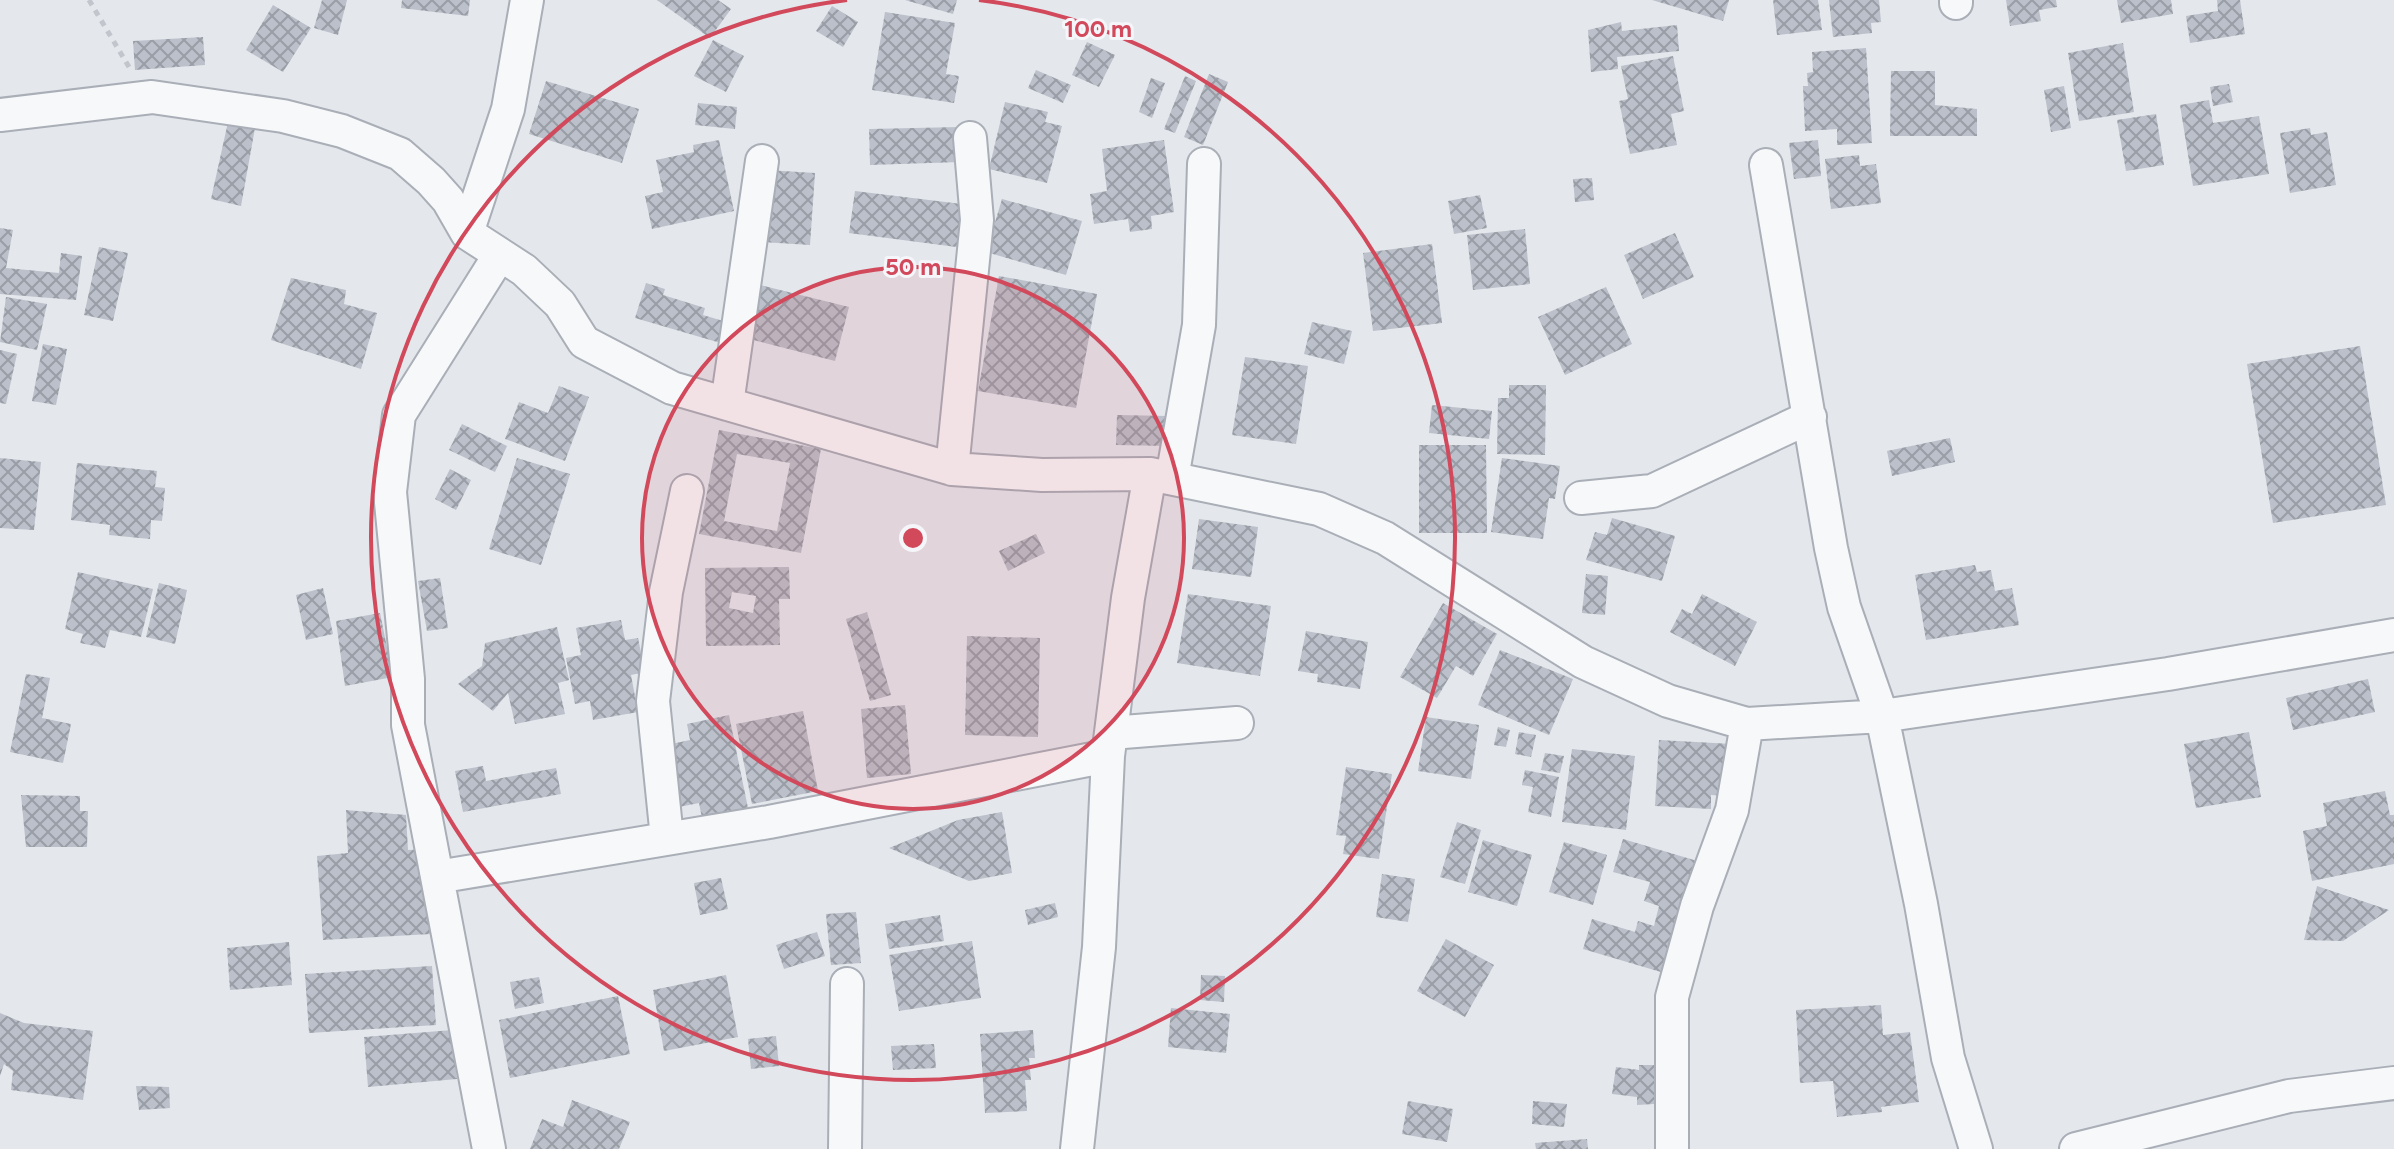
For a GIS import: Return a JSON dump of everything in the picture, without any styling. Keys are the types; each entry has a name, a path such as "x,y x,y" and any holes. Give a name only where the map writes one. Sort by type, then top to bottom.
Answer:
{"street":[{"path":"467,233 508,109 527,0"},
{"path":"0,115 152,97 283,116 342,131 400,154 448,200 467,233 524,270 560,304 584,342 672,388 952,469 1042,475 1161,476 1319,509 1385,538 1583,662 1668,701 1747,724 1882,716 2168,674 2392,634"},
{"path":"952,469 977,220 970,138"},
{"path":"727,404 762,161"},
{"path":"1077,1149 1099,947 1110,744 1128,598 1199,325 1204,164"},
{"path":"1766,165 1831,548 1844,607 1882,716 1921,904 1948,1058 1976,1149"},
{"path":"489,1149 408,725 408,679 390,492 399,415 499,256"},
{"path":"1581,498 1652,491 1810,417"},
{"path":"667,838 653,701 666,592 687,491"},
{"path":"437,877 769,822 1110,744 1237,723"},
{"path":"1672,1149 1672,997 1697,906 1732,810 1747,724"},
{"path":"845,1149 847,984"},
{"path":"2076,1149 2289,1096 2394,1083"}],"path":[{"path":"89,0 127,65 152,97"}],"building":[{"path":"322,0 347,0 338,35 314,28"},
{"path":"402,0 470,0 468,16 401,8"},
{"path":"657,0 718,0 731,9 710,38"},
{"path":"905,0 957,0 953,14"},
{"path":"1652,0 1729,0 1723,21"},
{"path":"1773,0 1818,0 1822,30 1777,35"},
{"path":"1829,0 1879,0 1881,22 1871,23 1872,33 1833,37"},
{"path":"2006,0 2056,0 2057,7 2039,10 2041,21 2010,26"},
{"path":"2117,0 2171,0 2173,14 2121,23"},
{"path":"2217,0 2240,0 2245,34 2190,43 2186,16 2218,11"},
{"path":"273,5 311,28 283,72 246,50"},
{"path":"832,6 858,22 843,47 816,31"},
{"path":"885,12 955,23 946,74 959,76 954,103 872,90"},
{"path":"1621,22 1622,31 1677,25 1679,51 1617,57 1618,69 1591,72 1588,30"},
{"path":"203,37 205,65 135,70 133,41"},
{"path":"713,40 744,56 726,92 694,76"},
{"path":"1087,42 1115,55 1099,87 1072,75"},
{"path":"2123,43 2134,112 2079,121 2068,53"},
{"path":"1866,48 1872,143 1837,145 1837,129 1805,131 1803,86 1808,86 1807,73 1813,72 1812,52"},
{"path":"1673,56 1684,111 1671,114 1677,145 1630,154 1619,101 1628,99 1621,66"},
{"path":"1036,70 1071,85 1063,103 1028,88"},
{"path":"1891,71 1935,71 1935,105 1977,109 1977,136 1890,136"},
{"path":"1209,74 1228,82 1203,145 1184,137"},
{"path":"1185,76 1196,81 1175,133 1164,129"},
{"path":"1151,78 1165,83 1152,118 1139,112"},
{"path":"546,81 639,109 622,163 529,134"},
{"path":"2229,84 2233,102 2213,106 2210,87"},
{"path":"2064,86 2071,128 2051,132 2044,90"},
{"path":"2209,100 2213,123 2259,116 2269,174 2193,186 2180,105"},
{"path":"1005,102 1048,112 1045,122 1062,126 1047,183 989,169"},
{"path":"698,103 737,107 735,129 695,125"},
{"path":"2156,114 2164,165 2126,171 2117,120"},
{"path":"228,122 255,128 241,206 211,199"},
{"path":"959,127 960,162 870,165 869,129"},
{"path":"2310,128 2311,135 2327,132 2336,185 2290,193 2280,133"},
{"path":"719,140 734,211 652,229 645,196 663,192 656,160 694,152 693,145"},
{"path":"1164,140 1174,212 1151,216 1152,229 1130,232 1128,219 1094,224 1090,194 1107,191 1102,149"},
{"path":"1818,140 1821,176 1794,179 1789,143"},
{"path":"1859,155 1860,166 1876,164 1881,203 1831,209 1825,159"},
{"path":"767,170 815,173 810,245 762,242"},
{"path":"1592,178 1594,200 1575,202 1573,179"},
{"path":"855,191 970,205 964,248 849,233"},
{"path":"1480,195 1487,228 1454,234 1448,201"},
{"path":"1002,199 1082,221 1066,275 986,252"},
{"path":"0,228 13,230 6,268 59,273 61,253 82,256 76,300 0,294"},
{"path":"1525,229 1530,284 1473,290 1467,235"},
{"path":"1675,233 1694,277 1643,299 1624,255"},
{"path":"1432,244 1442,323 1373,331 1363,253"},
{"path":"99,247 128,253 113,321 84,315"},
{"path":"999,276 1097,294 1076,408 978,391"},
{"path":"291,278 346,290 344,304 377,313 361,369 271,340"},
{"path":"646,283 665,289 663,295 705,308 703,315 730,323 724,344 635,318"},
{"path":"760,285 849,307 835,361 746,338"},
{"path":"1606,287 1632,344 1565,375 1538,317"},
{"path":"6,297 47,304 37,350 0,342"},
{"path":"1312,322 1352,331 1344,364 1304,354"},
{"path":"43,344 67,349 56,405 32,401"},
{"path":"2360,346 2386,505 2273,523 2247,364"},
{"path":"0,350 17,354 6,404 0,403"},
{"path":"1245,357 1308,366 1296,444 1232,435"},
{"path":"1509,385 1546,385 1545,455 1497,454 1498,398 1509,398"},
{"path":"559,386 589,397 565,461 505,439 519,402 548,413"},
{"path":"1432,405 1492,411 1489,439 1429,433"},
{"path":"1117,415 1168,416 1168,446 1116,445"},
{"path":"462,424 507,446 495,472 449,450"},
{"path":"719,430 821,449 801,553 699,534","holes":["737,454 790,463 777,531 724,521"]},
{"path":"1950,438 1955,462 1892,476 1887,451"},
{"path":"1419,445 1486,445 1487,533 1419,533"},
{"path":"0,458 41,462 34,530 0,528"},
{"path":"517,458 570,474 541,565 489,549"},
{"path":"1502,458 1560,466 1555,499 1549,498 1543,539 1491,532"},
{"path":"77,463 157,471 155,487 165,488 162,521 151,520 150,539 109,535 110,525 71,520"},
{"path":"450,469 471,480 456,510 435,499"},
{"path":"1612,518 1675,536 1662,581 1586,560 1595,532 1607,535"},
{"path":"1199,519 1258,527 1251,577 1192,569"},
{"path":"1036,534 1045,553 1008,571 999,551"},
{"path":"1975,565 1977,572 1991,570 1995,591 2012,588 2019,625 1926,640 1915,575"},
{"path":"789,567 790,599 779,599 780,645 706,646 705,568","holes":["732,592 756,596 753,613 729,608"]},
{"path":"78,572 153,589 141,637 110,630 105,648 80,643 83,634 65,629"},
{"path":"1586,574 1608,576 1605,615 1582,613"},
{"path":"440,578 448,628 427,631 418,581"},
{"path":"159,583 187,590 175,644 146,637"},
{"path":"323,588 333,634 306,640 296,595"},
{"path":"1188,594 1271,606 1260,676 1177,663"},
{"path":"1702,594 1757,622 1735,666 1670,632 1682,609 1692,614"},
{"path":"1443,603 1497,634 1473,676 1456,666 1437,698 1400,677"},
{"path":"867,612 891,695 870,701 846,619"},
{"path":"380,613 393,677 345,686 336,621"},
{"path":"621,620 625,640 638,638 645,672 631,675 638,712 593,720 590,701 575,704 566,658 581,655 576,628"},
{"path":"557,627 569,680 558,683 565,714 515,724 508,693 493,711 458,684 482,666 485,643"},
{"path":"1306,631 1368,642 1360,689 1317,682 1318,674 1298,671"},
{"path":"967,636 1040,638 1038,737 965,735"},
{"path":"1500,650 1573,679 1549,735 1478,705"},
{"path":"26,674 50,678 42,718 71,724 63,763 10,752"},
{"path":"2368,679 2375,712 2293,730 2286,698"},
{"path":"905,705 911,774 867,778 861,709"},
{"path":"803,711 818,791 752,804 736,724"},
{"path":"729,715 749,813 703,823 699,803 679,807 667,745 690,740 687,724"},
{"path":"1426,717 1479,725 1471,779 1418,771"},
{"path":"1498,727 1510,730 1506,747 1494,745"},
{"path":"1519,732 1536,735 1531,757 1515,754"},
{"path":"2249,732 2261,797 2196,808 2184,744"},
{"path":"1659,740 1732,744 1729,796 1711,795 1711,809 1655,806"},
{"path":"1572,749 1635,756 1626,830 1562,822"},
{"path":"1545,753 1564,756 1560,773 1541,770"},
{"path":"483,766 486,781 556,768 561,794 463,812 455,771"},
{"path":"1346,767 1392,774 1379,859 1343,854 1346,836 1336,835"},
{"path":"1525,770 1559,777 1551,817 1528,812 1533,787 1522,785"},
{"path":"2385,791 2390,815 2394,815 2394,864 2312,881 2303,831 2327,826 2323,803"},
{"path":"21,795 80,796 80,811 88,811 87,847 26,847"},
{"path":"346,810 406,815 408,850 426,849 431,934 323,940 317,856 348,853"},
{"path":"1002,812 1012,873 969,881 889,848 958,820"},
{"path":"1457,822 1481,830 1465,884 1440,877"},
{"path":"1623,839 1704,863 1671,975 1583,949 1592,919 1635,932 1638,921 1654,926 1659,906 1644,901 1650,882 1613,872"},
{"path":"1483,840 1532,855 1517,906 1468,892"},
{"path":"1564,842 1607,855 1593,905 1549,892"},
{"path":"1382,874 1415,879 1408,922 1376,917"},
{"path":"721,878 728,909 700,915 694,883"},
{"path":"2317,886 2389,910 2343,941 2304,940"},
{"path":"1055,903 1058,917 1028,925 1025,910"},
{"path":"856,912 861,963 831,965 826,914"},
{"path":"940,915 944,941 889,949 885,924"},
{"path":"817,932 825,956 784,969 776,945"},
{"path":"1446,939 1494,965 1465,1017 1417,991"},
{"path":"972,941 981,998 899,1011 889,955"},
{"path":"289,942 292,985 230,990 227,948"},
{"path":"432,966 436,1025 309,1033 305,974"},
{"path":"726,975 738,1037 664,1051 653,990"},
{"path":"1201,975 1225,976 1224,1002 1200,1000"},
{"path":"539,977 544,1003 515,1009 510,982"},
{"path":"618,996 630,1054 510,1078 499,1020"},
{"path":"1881,1005 1883,1035 1910,1032 1919,1102 1881,1107 1882,1112 1837,1117 1833,1081 1800,1083 1796,1010"},
{"path":"1171,1008 1230,1014 1226,1053 1168,1047"},
{"path":"0,1013 24,1023 93,1031 83,1100 11,1090 13,1071 4,1064 0,1076"},
{"path":"453,1030 457,1079 368,1087 364,1037"},
{"path":"1033,1030 1035,1058 1029,1058 1031,1080 1025,1080 1027,1111 985,1113 980,1034"},
{"path":"776,1036 779,1066 751,1069 748,1039"},
{"path":"934,1044 936,1068 893,1070 891,1046"},
{"path":"1639,1065 1664,1065 1670,1103 1637,1105 1637,1097 1612,1094 1616,1067 1639,1070"},
{"path":"136,1086 169,1087 170,1108 139,1110"},
{"path":"572,1100 630,1122 619,1149 530,1149 542,1119 563,1127"},
{"path":"1408,1101 1453,1109 1447,1142 1402,1134"},
{"path":"1533,1101 1567,1104 1564,1127 1532,1124"},
{"path":"1587,1139 1588,1149 1536,1149 1535,1143"}]}
